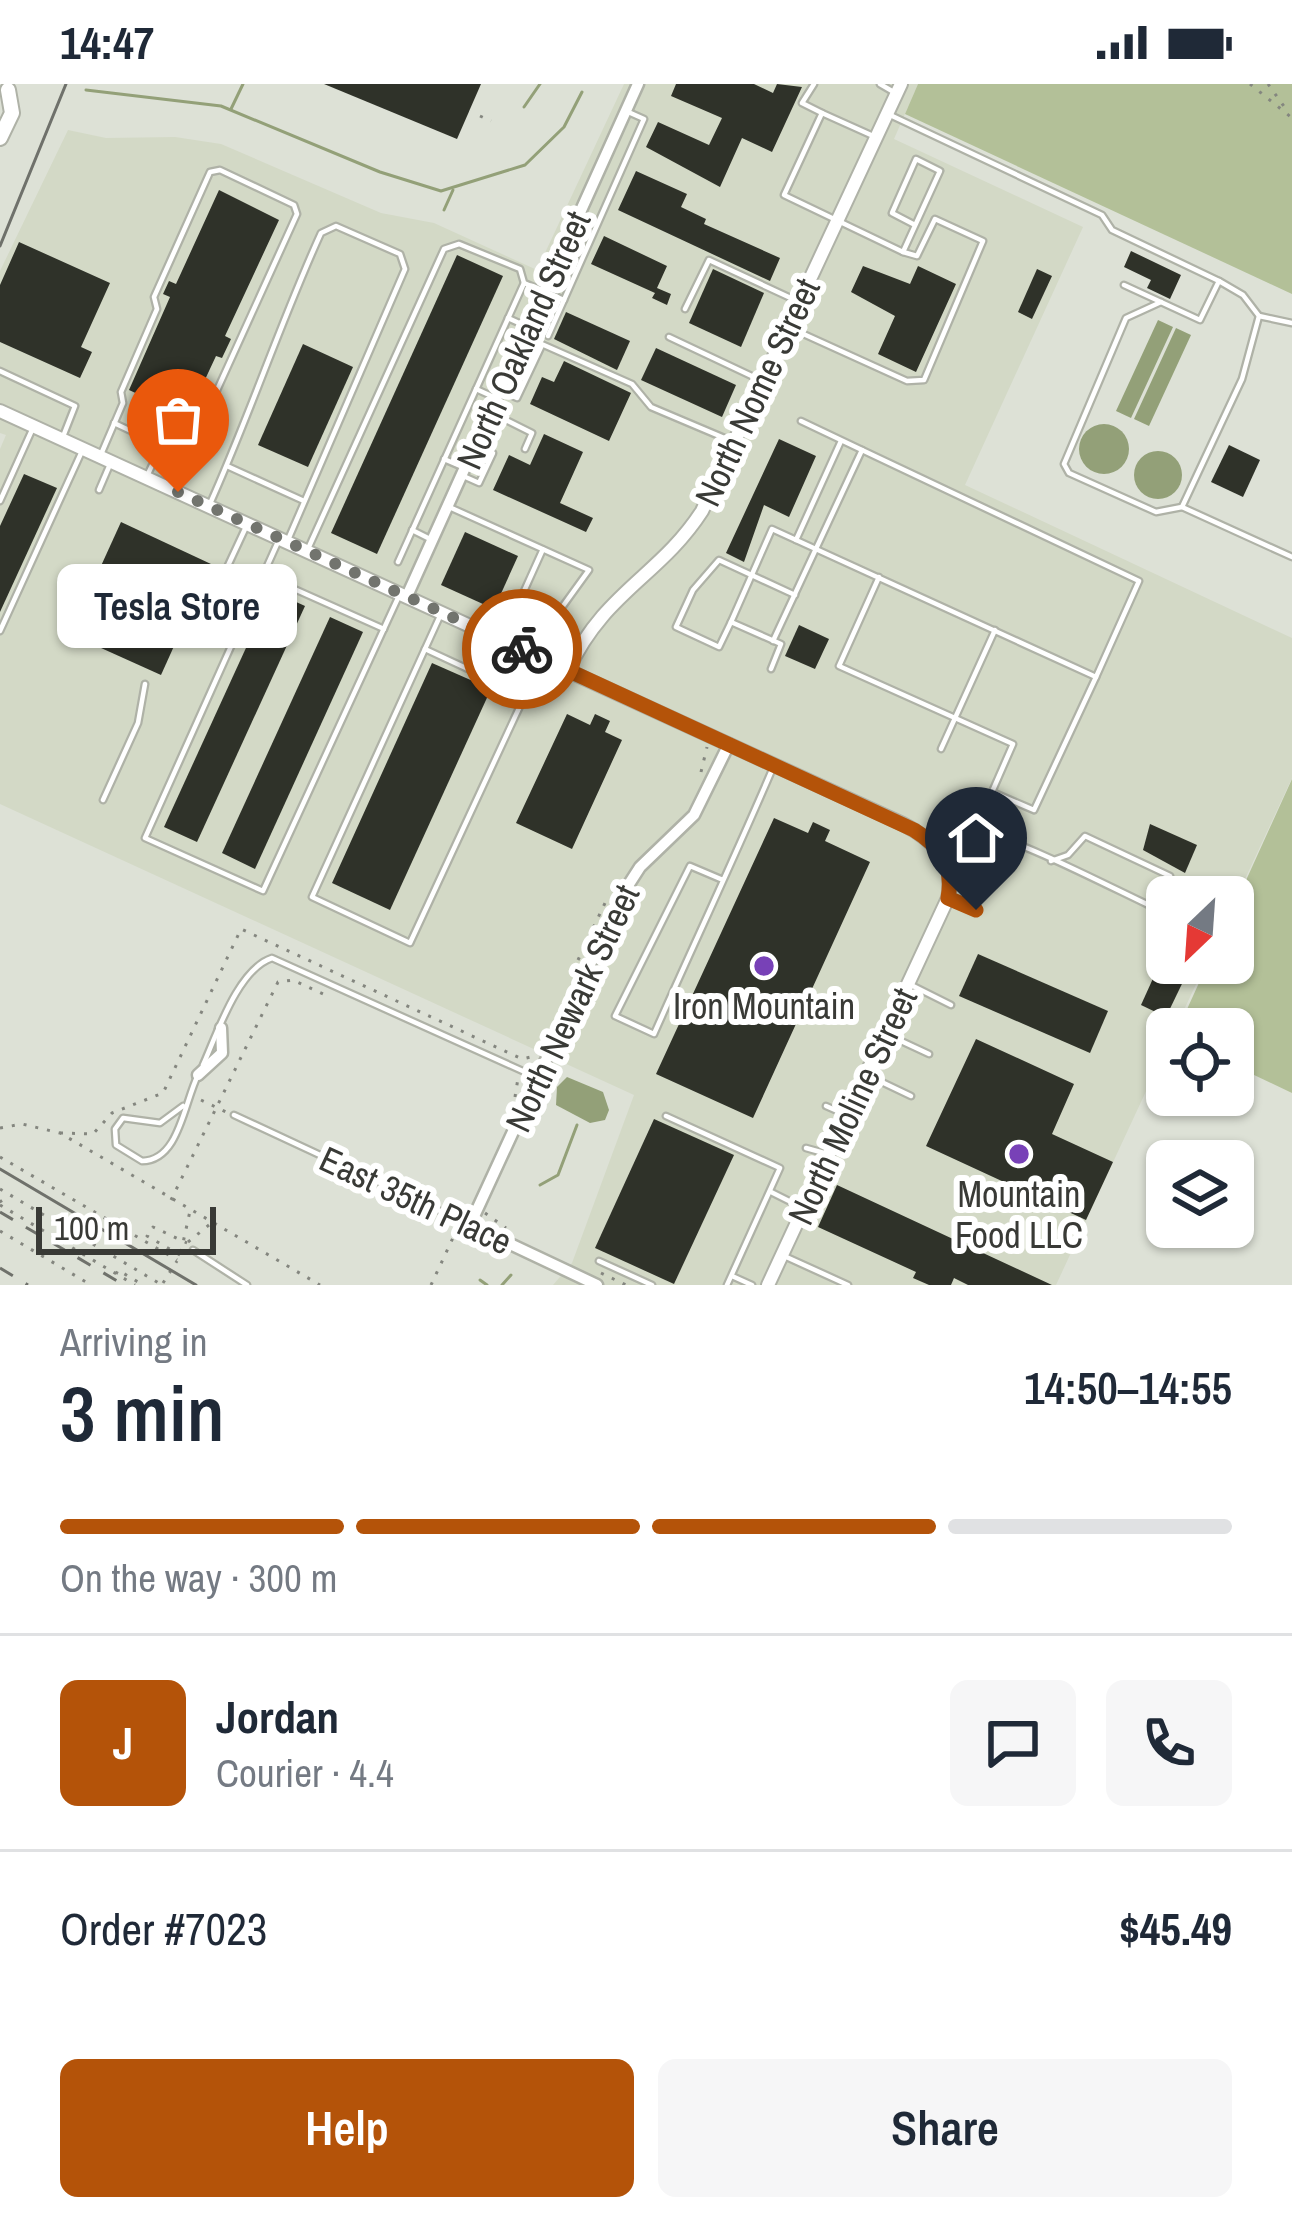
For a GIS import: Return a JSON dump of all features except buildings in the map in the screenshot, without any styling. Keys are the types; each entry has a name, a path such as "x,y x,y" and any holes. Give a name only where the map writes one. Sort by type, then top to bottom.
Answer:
{"main road":[{"path":"0,138 5,89"}],"street":[{"name":"North Oakland Street","path":"404,594 638,84"},
{"name":"North Nome Street","path":"568,670 607,605 693,524 899,89"},
{"path":"0,411 914,830 945,859"},
{"name":"North Newark Street","path":"470,1225 622,895 640,867 694,815 729,744"},
{"name":"North Moline Street","path":"768,1285 948,898 951,875 945,859"},
{"path":"198,1075 223,1053 221,1028"},
{"name":"East 35th Place","path":"470,1225 598,1285"}],"lane":[{"path":"814,84 802,103 876,138"},
{"path":"880,84 899,89"},
{"path":"548,336 644,119 626,111"},
{"path":"788,327 907,381 924,380 983,241 935,219 917,256 784,195 822,113"},
{"path":"888,114 1102,214 1112,230 1243,295 1259,316 1292,323"},
{"path":"903,252 940,170 916,159 892,213 915,225"},
{"path":"99,490 123,404 121,392 157,309 154,297 210,172 220,170 295,205 297,214 203,421 191,432 171,425 146,478"},
{"path":"209,506 267,371 270,344 321,232 336,226 400,254 405,269 304,501 263,575 145,838 263,891 404,594"},
{"path":"307,551 443,249 459,244 520,269 524,283 398,562"},
{"path":"685,309 709,260 800,303"},
{"path":"1124,285 1200,320 1219,280"},
{"path":"524,283 564,300"},
{"path":"1161,302 1126,318 1064,464 1069,473 1156,512 1182,507 1292,557"},
{"path":"1182,507 1242,379 1259,316"},
{"path":"508,318 542,345 632,384 650,406 735,443"},
{"path":"669,337 764,381"},
{"path":"476,389 517,398 542,345"},
{"path":"0,370 75,406 62,440"},
{"path":"490,412 532,433 525,449"},
{"path":"802,421 1139,581 1034,810 992,792 1013,744 839,666 879,577"},
{"path":"115,423 161,445"},
{"path":"0,501 34,427"},
{"path":"796,540 841,440"},
{"path":"0,632 83,449"},
{"path":"773,640 862,450"},
{"path":"444,459 479,483 493,453"},
{"path":"227,466 304,501"},
{"path":"447,506 543,549 589,570 550,624 516,609 543,549"},
{"path":"225,572 248,524"},
{"path":"795,595 751,575 719,560 693,590 676,627 719,647 751,575 772,529 1096,677"},
{"path":"412,530 432,540"},
{"path":"263,575 384,629"},
{"path":"442,612 312,897 410,943 542,658"},
{"path":"730,622 781,644 770,669"},
{"path":"941,749 995,631"},
{"path":"424,649 526,696"},
{"path":"103,800 138,724 145,684"},
{"path":"723,880 690,866 615,1016 653,1034 723,880 775,765"},
{"path":"945,859 979,838 994,835 1051,861 1155,908 1170,876 1085,836 1068,855 1051,861"},
{"path":"948,898 976,910"},
{"path":"221,1028 254,968 272,958 538,1078"},
{"path":"909,984 952,1005"},
{"path":"886,1034 929,1054"},
{"path":"183,1106 160,1123 139,1116 123,1118 115,1129 116,1145 133,1159 158,1158 176,1138 183,1106 198,1075"},
{"path":"867,1075 910,1096"},
{"path":"826,1106 848,1115"},
{"name":"East 35th Place","path":"233,1115 470,1225"},
{"path":"666,1116 780,1168 728,1285"},
{"path":"806,1148 830,1154"},
{"path":"769,1191 804,1208"},
{"path":"194,1250 247,1285"},
{"path":"782,1255 848,1285"},
{"path":"599,1261 652,1285"},
{"path":"812,1285 818,1271"},
{"path":"732,1276 752,1285"}],"path":[{"path":"1250,84 1292,118"},
{"path":"1268,84 1292,118"},
{"path":"480,116 491,121"},
{"path":"700,776 712,736"},
{"path":"573,971 612,890"},
{"path":"0,1128 22,1124 60,1133 93,1134 112,1113 163,1093 241,928 522,1059 530,1060 536,1053"},
{"path":"171,1200 278,982 293,980 323,994"},
{"path":"201,1100 233,1115"},
{"path":"60,1133 320,1285"},
{"path":"0,1157 178,1258"},
{"path":"0,1190 162,1285 186,1245 211,1224"},
{"path":"2,1205 135,1285"},
{"path":"477,1209 510,1232"},
{"path":"186,1245 190,1211"},
{"path":"178,1258 147,1236 153,1227 186,1245"},
{"path":"61,1241 68,1229"},
{"path":"0,1232 91,1285"},
{"path":"168,1248 174,1237"},
{"path":"588,1267 626,1285"},
{"path":"116,1274 118,1270 143,1285"}],"shaded area":[{"path":"624,84 918,84 894,139 1083,227 965,485 1292,638 1292,778 1246,876 1146,876 1146,984 1196,984 1185,1008 1146,1008 1146,1091 1056,1285 553,1285 572,1263 634,1095 0,804 0,449 6,435 0,433 0,271 68,130 106,138 175,137 221,144 381,213 434,223 537,270"},
{"path":"918,84 1292,84 1292,294 905,114"},
{"path":"1158,320 1173,327 1131,418 1116,411"},
{"path":"1176,328 1191,335 1149,426 1134,419"},
{"path":"1104,424 1121,432 1129,449 1121,466 1104,474 1087,466 1079,449 1087,432"},
{"path":"1158,451 1175,458 1182,475 1175,492 1158,499 1141,492 1134,475 1141,458"},
{"path":"1292,779 1292,1093 1254,1075 1254,1008 1188,1008 1198,984 1254,984 1254,876 1248,876"},
{"path":"567,1077 603,1092 609,1110 605,1120 590,1123 556,1105 557,1087"}],"waterway":[{"path":"231,109 243,84"},
{"path":"524,107 540,84"},
{"path":"86,90 221,106 380,172 441,191 525,165 564,127 582,92"},
{"path":"444,210 453,190"},
{"path":"540,1185 558,1175 577,1125"},
{"path":"502,1285 511,1275"},
{"path":"480,1280 487,1285"}],"tram line":[{"path":"0,246 66,84"},
{"path":"0,1169 196,1285"}],"railway":[{"path":"0,1212 124,1285"},
{"path":"0,1268 28,1285"}],"way so far":[{"path":"178,492 522,649"}],"place":[{"name":"Tesla Store","path":"178,492"},
{"name":"Iron Mountain","path":"764,966"},
{"name":"Mountain Food LLC","path":"1019,1154"}],"route":[{"path":"522,649 914,830 945,859 951,875 948,898 976,910"}]}
